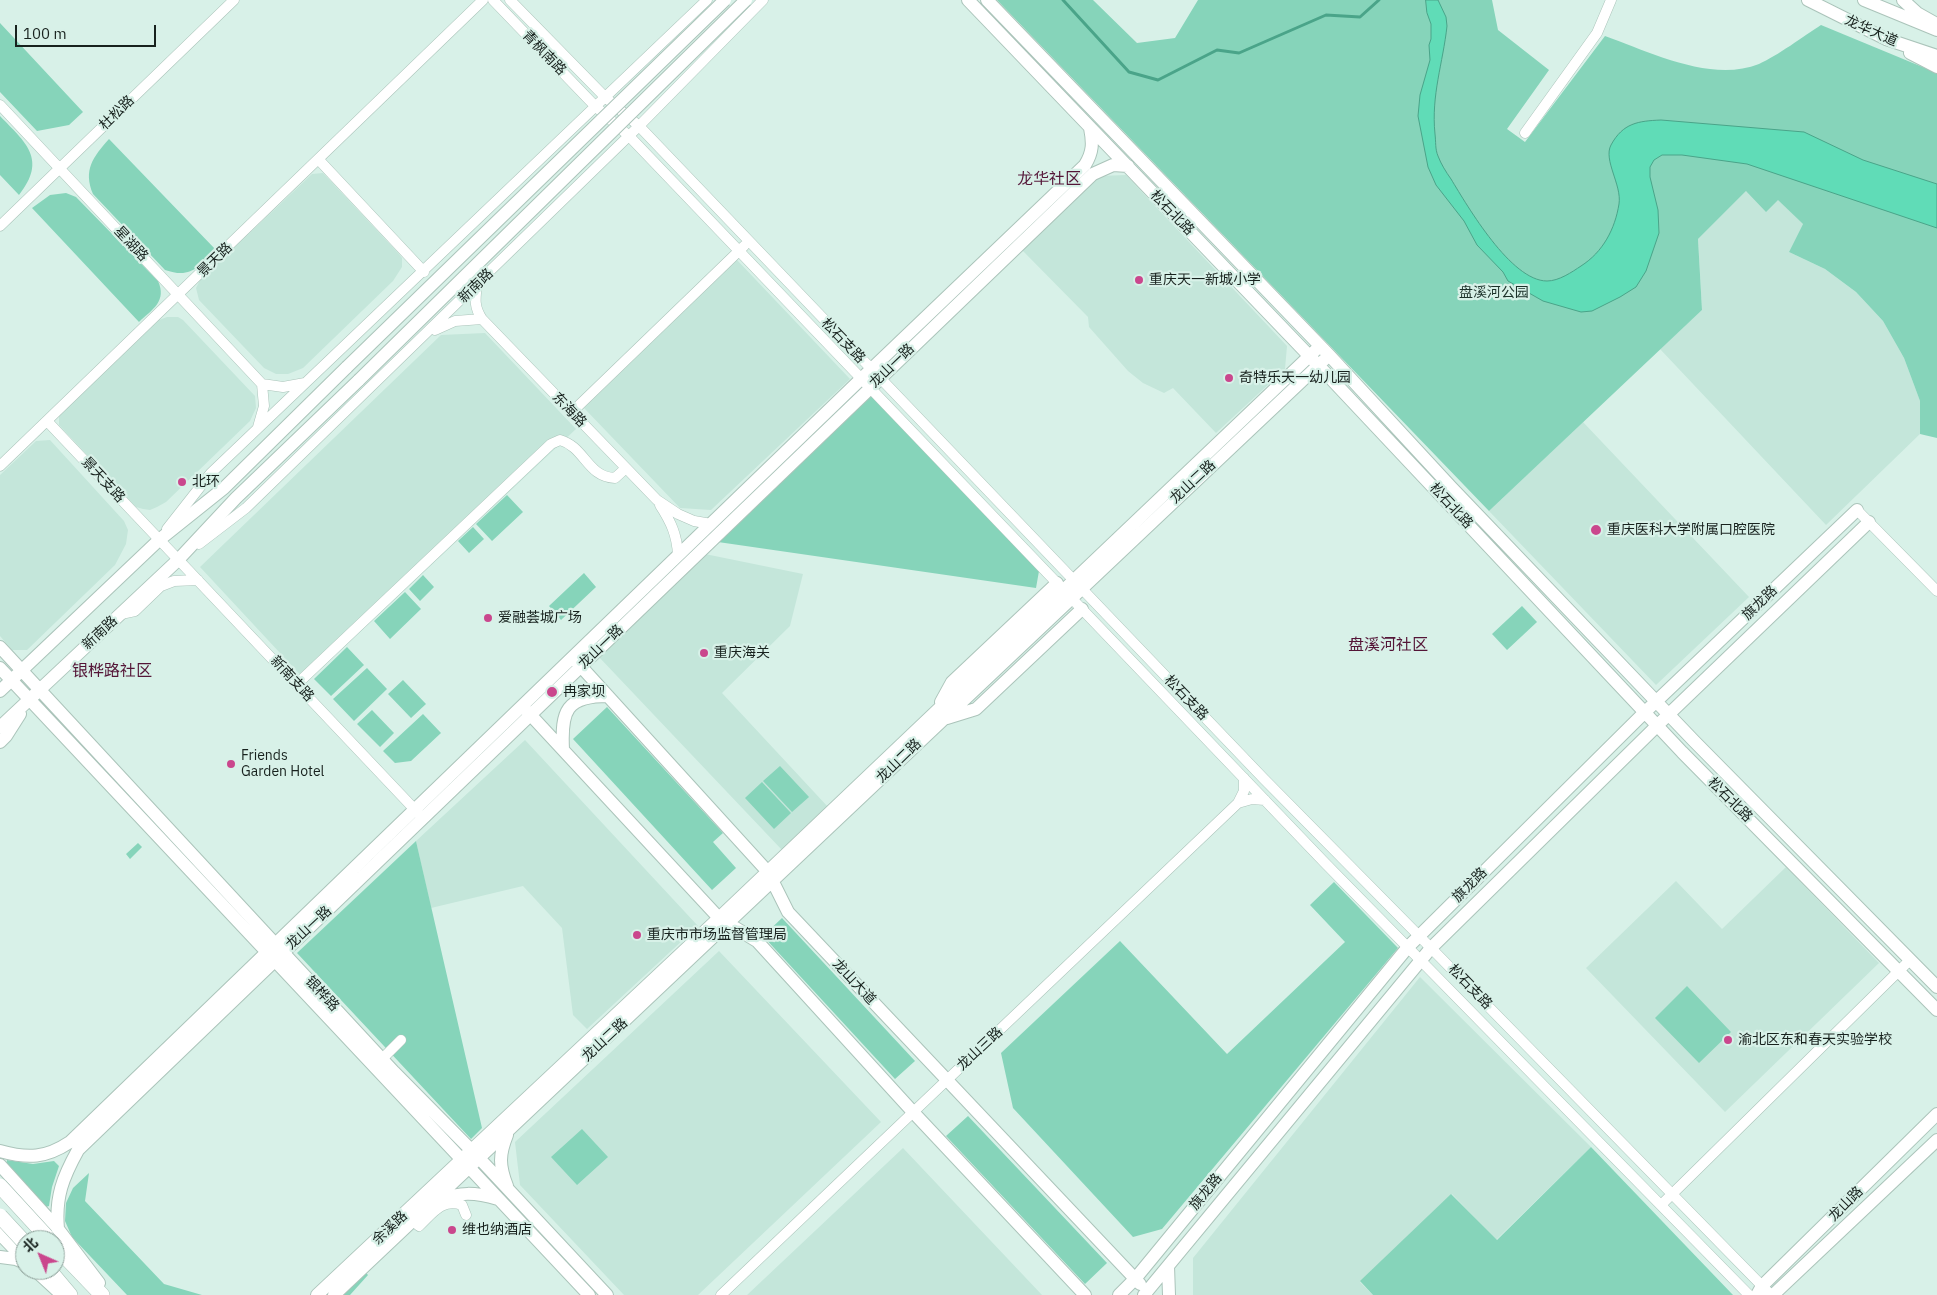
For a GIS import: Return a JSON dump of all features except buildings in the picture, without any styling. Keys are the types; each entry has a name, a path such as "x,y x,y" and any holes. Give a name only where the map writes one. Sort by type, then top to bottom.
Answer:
{"highway":[{"path":"0,1186 44,1230"},
{"path":"0,1216 15,1232"},
{"path":"65,1253 102,1295"},
{"path":"57,1280 70,1295"}],"main road":[{"name":"新南路","path":"0,691 4,675 22,671 158,540 224,488 724,0"},
{"name":"新南路","path":"0,727 178,560 236,498 359,380 746,0"},
{"name":"松石北路","path":"968,0 1314,361 1644,712 1937,1010"},
{"name":"松石北路","path":"987,0 1320,346 1656,702 1937,987"},
{"name":"龙华大道","path":"1808,0 1886,39 1937,56"},
{"name":"龙华大道","path":"1864,0 1937,30"},
{"path":"1903,0 1917,13 1937,25"},
{"path":"1886,39 1937,67"},
{"name":"龙山一路","path":"875,374 1085,166 1091,154 1093,143 1090,128"},
{"name":"龙山一路","path":"577,662 678,555 1093,174 1114,165 1128,166"},
{"name":"龙山二路","path":"1314,361 1320,346"},
{"name":"龙山二路","path":"466,1164 941,715 1070,588 1314,361 1329,356"},
{"name":"龙山一路","path":"0,1151 26,1157 53,1152 70,1142 419,814 865,383"},
{"name":"旗龙路","path":"1119,1295 1135,1279 1408,947 1644,712 1857,510"},
{"path":"1147,1294 1420,960 1669,714 1869,522"},
{"path":"941,715 976,709 1082,609"},
{"name":"银桦路","path":"0,647 466,1164 589,1295"},
{"name":"龙山大道","path":"577,662 770,877 788,912 1135,1279 1147,1294"},
{"name":"银桦路","path":"4,675 30,699 274,952 476,1155 607,1295"},
{"path":"563,750 562,727 566,712 576,701 591,696 608,696"},
{"path":"0,742 30,699"},
{"path":"527,710 724,921 757,941 913,1112 1085,1295"},
{"name":"龙山二路","path":"476,1155 509,1131 724,921"},
{"name":"龙山一路","path":"53,1230 59,1190 78,1150 274,952"},
{"name":"龙山路","path":"1766,1293 1937,1114"},
{"path":"509,1131 500,1150 502,1173 509,1190"},
{"name":"龙山路","path":"1766,1293 1937,1140"},
{"name":"余溪路","path":"334,1295 435,1200 466,1164"},
{"name":"余溪路","path":"317,1295 466,1164"},
{"path":"0,1165 46,1230"},
{"path":"435,1200 457,1194 479,1194 500,1200"},
{"path":"0,1234 15,1251"},
{"path":"65,1251 108,1295"},
{"path":"0,1257 15,1259"},
{"path":"1168,1266 1169,1295"},
{"path":"46,1280 62,1295"}],"street":[{"name":"杜松路","path":"0,226 234,0"},
{"name":"景天路","path":"0,466 483,0"},
{"name":"青枫南路","path":"493,0 595,106"},
{"name":"青枫南路","path":"510,0 605,97"},
{"name":"新南路","path":"158,540 211,473 424,272 707,0"},
{"name":"新南路","path":"178,560 246,508 629,136 763,0"},
{"path":"1525,133 1597,33 1610,0"},
{"name":"松石支路","path":"605,97 639,126 875,374 1070,588 1082,609 1264,800 1749,1295"},
{"name":"星湖路","path":"0,105 262,384"},
{"name":"松石支路","path":"595,106 629,136 865,383 1432,948 1766,1293"},
{"path":"319,160 424,272"},
{"path":"572,412 749,242"},
{"path":"428,333 455,321 482,319 476,309 477,284"},
{"name":"东海路","path":"482,319 674,518 678,555"},
{"path":"258,428 264,406 262,384 283,387 306,383"},
{"name":"景天支路","path":"47,421 158,540"},
{"path":"297,684 551,444 560,440 570,443 604,477 615,478 626,468"},
{"path":"1857,510 1937,592"},
{"path":"674,518 711,524"},
{"name":"新南支路","path":"158,540 419,814"},
{"path":"120,615 135,611 161,586 174,581 198,580"},
{"path":"1238,803 1244,790 1244,778"},
{"path":"1238,803 1252,799 1264,800"},
{"name":"龙山三路","path":"721,1295 1238,803"},
{"path":"1661,1205 1910,960"},
{"path":"382,1059 401,1040"},
{"path":"413,1221 419,1226 442,1205 452,1202 462,1205 466,1215"}],"shaded area":[{"path":"1426,0 1438,0 1446,17 1447,26 1435,106 1436,151 1444,168 1479,224 1505,256 1519,269 1533,278 1552,281 1561,278 1589,260 1602,247 1611,231 1619,204 1618,189 1609,158 1611,145 1626,128 1645,121 1661,120 1804,132 1863,160 1937,184 1937,228 1747,164 1682,155 1662,155 1654,160 1650,167 1650,177 1658,210 1659,233 1646,271 1636,287 1592,311 1581,312 1543,301 1508,281 1503,272 1477,245 1464,221 1436,185 1428,167 1418,116 1420,95 1430,60 1431,24 1427,13"},
{"path":"323,173 399,254 402,258 402,267 393,281 303,368 288,374 276,374 264,368 199,300 196,288 200,280 312,174"},
{"name":"重庆天一新城小学","path":"1126,175 1287,346 1285,369 1216,433 1173,388 1164,393 1143,383 1128,371 1089,327 1088,317 1022,250 1099,176"},
{"path":"1746,191 1778,199 1803,224 1789,252 1825,269 1856,292 1883,321 1904,358 1920,401 1920,434 1826,525 1660,349 1702,310 1698,239"},
{"path":"737,260 850,379 711,510 680,508 584,408"},
{"path":"167,317 178,317 183,320 255,396 256,408 250,421 166,502 150,510 136,507 59,425 59,416 159,320"},
{"path":"485,333 576,429 307,682 200,567 441,335"},
{"name":"重庆医科大学附属口腔医院","path":"1583,422 1749,597 1656,685 1489,511"},
{"path":"50,440 124,521 128,530 126,544 115,565 27,650 12,650 0,636 0,475 36,441"},
{"path":"705,554 803,574 790,626 722,693 828,807 782,850 598,656"},
{"path":"525,740 698,926 587,1029 573,1015 562,928 523,886 431,908 416,841"},
{"name":"渝北区东和春天实验学校","path":"1786,867 1879,963 1725,1112 1586,968 1676,881 1722,929"},
{"path":"719,951 881,1122 698,1295 624,1295 520,1185 515,1142"},
{"path":"1420,977 1591,1147 1496,1240 1452,1194 1360,1282 1373,1295 1193,1295 1193,1258"},
{"path":"903,1148 1042,1295 747,1295"}],"green space":[{"name":"盘溪河公园","path":"997,0 1093,0 1137,43 1175,38 1198,0 1492,0 1498,30 1549,70 1507,129 1525,142 1605,36 1681,63 1721,70 1740,69 1759,64 1821,25 1937,73 1937,438 1920,434 1920,401 1904,358 1883,321 1856,292 1825,269 1789,252 1803,224 1778,200 1766,212 1746,191 1698,239 1702,310 1489,511"},
{"path":"0,23 83,112 69,125 37,131 0,92"},
{"path":"0,116 18,134 30,152 32,171 28,182 19,195 0,175"},
{"path":"109,139 216,250 194,270 181,273 165,270 93,194 89,178 91,164"},
{"path":"66,193 76,197 158,281 161,294 160,299 154,309 139,322 32,208 50,195"},
{"path":"871,394 1039,571 1036,588 718,542"},
{"path":"507,495 523,512 492,541 476,524"},
{"path":"473,527 484,539 469,553 458,541"},
{"path":"584,573 596,587 561,620 549,606"},
{"path":"423,575 434,587 420,601 409,589"},
{"path":"405,592 421,609 390,639 374,621"},
{"path":"1522,606 1537,622 1507,650 1492,634"},
{"path":"347,647 364,665 331,696 314,679"},
{"path":"367,668 387,689 354,721 333,699"},
{"path":"403,680 426,704 411,718 388,694"},
{"path":"607,707 723,833 713,842 736,868 712,890 573,739"},
{"path":"372,710 394,733 380,747 357,724"},
{"path":"423,714 441,733 411,761 395,763 383,751"},
{"path":"780,766 809,797 792,812 763,781"},
{"path":"762,782 791,813 774,829 745,798"},
{"path":"416,841 482,1128 471,1139 297,953"},
{"path":"138,843 142,847 130,859 126,854"},
{"path":"1334,882 1398,948 1162,1229 1133,1237 1013,1108 1001,1053 1120,941 1227,1054 1345,942 1310,905"},
{"path":"782,918 915,1061 895,1079 763,936"},
{"path":"1687,986 1731,1032 1699,1063 1655,1018"},
{"path":"968,1116 1107,1263 1085,1284 946,1136"},
{"path":"582,1129 608,1157 577,1185 551,1157"},
{"path":"1591,1147 1733,1295 1373,1295 1360,1281 1451,1194 1497,1240"},
{"path":"7,1160 33,1164 54,1161 59,1166 52,1187 49,1206 43,1208 6,1166"},
{"path":"89,1173 85,1201 164,1284 202,1295 127,1295 72,1237 65,1221 66,1203 73,1188"},
{"path":"366,1273 368,1275 350,1295 343,1295"}],"waterway":[{"path":"1063,0 1129,72 1158,80 1217,50 1239,53 1326,15 1360,17 1379,0"}],"place":[{"name":"重庆天一新城小学","path":"1139,280"},
{"name":"奇特乐天一幼儿园","path":"1229,378"},
{"name":"北环","path":"182,482"},
{"name":"重庆医科大学附属口腔医院","path":"1596,530"},
{"name":"爱融荟城广场","path":"488,618"},
{"name":"重庆海关","path":"704,653"},
{"name":"冉家坝","path":"552,692"},
{"name":"Friends Garden Hotel","path":"231,764"},
{"name":"重庆市市场监督管理局","path":"637,935"},
{"name":"渝北区东和春天实验学校","path":"1728,1040"},
{"name":"维也纳酒店","path":"452,1230"}],"district":[{"name":"龙华社区","path":"1049,179"},
{"name":"盘溪河社区","path":"1388,645"},
{"name":"银桦路社区","path":"112,671"}]}
